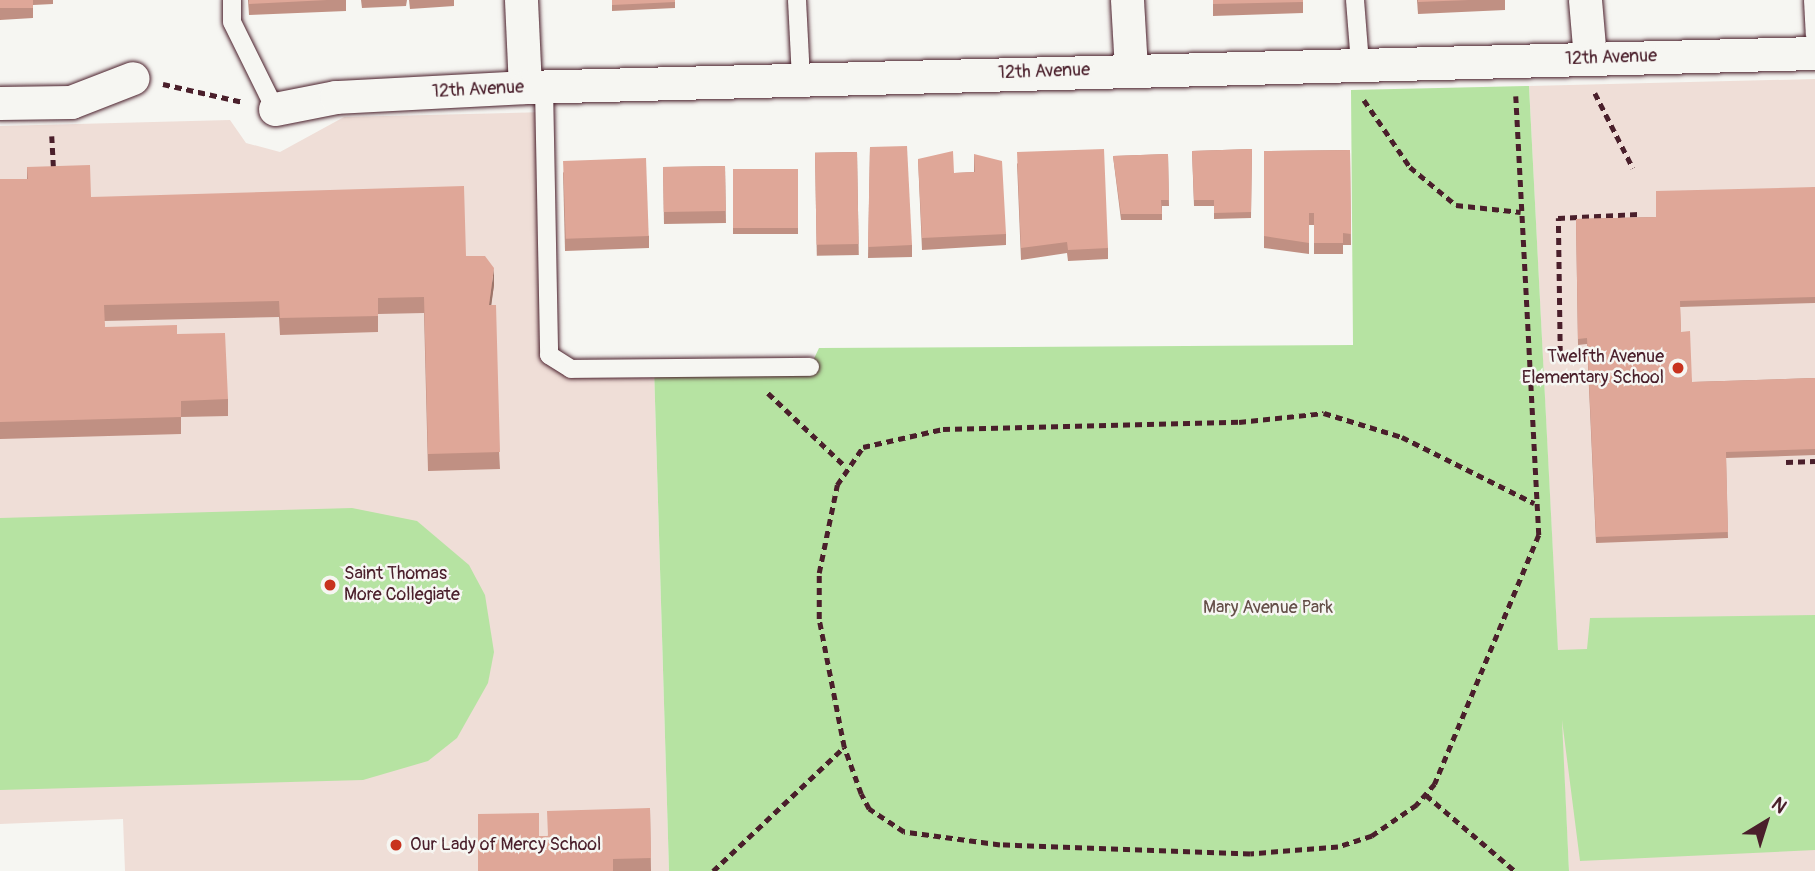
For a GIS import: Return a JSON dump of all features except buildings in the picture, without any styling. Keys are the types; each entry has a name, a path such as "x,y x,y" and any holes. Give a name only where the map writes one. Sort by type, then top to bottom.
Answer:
{"street":[{"path":"520,0 534,87"},
{"path":"1127,0 1130,69"},
{"path":"1585,0 1590,58"},
{"name":"12th Avenue","path":"275,109 336,97 534,87 1130,69 1815,53"},
{"path":"0,103 71,102 133,78"}],"lane":[{"path":"232,0 232,22 275,109"},
{"path":"797,0 801,79"},
{"path":"1355,0 1360,64"},
{"path":"1813,0 1815,35"},
{"path":"534,87 549,355 571,369 810,367"}],"path":[{"path":"184,88 224,98"},
{"path":"1595,93 1633,168"},
{"path":"1516,96 1534,503 1535,550 1426,795 1390,826 1338,847 1250,854 1000,845 904,832 886,823 869,809 844,747 819,619 819,573 845,466 863,447 943,429 1239,422 1324,413 1402,437 1534,503"},
{"path":"1364,100 1410,167 1456,205 1521,212"},
{"path":"52,136 55,183"},
{"path":"1560,353 1558,218 1639,214"},
{"path":"739,366 845,466"},
{"path":"1786,462 1815,461"},
{"path":"713,871 844,747"},
{"path":"1426,795 1515,871"}],"shaded area":[{"name":"Twelfth Avenue Elementary School","path":"1815,79 1815,871 1569,871 1529,86"},
{"name":"Saint Thomas More Collegiate","path":"546,112 555,361 654,367 669,871 125,871 123,819 0,824 0,126 230,120 246,143 280,152 344,117"}],"green space":[{"name":"Mary Avenue Park","path":"1529,86 1558,650 1587,649 1590,618 1815,615 1815,850 1580,861 1562,720 1569,871 669,871 654,367 810,367 819,348 1353,345 1351,90"},
{"path":"352,508 417,521 469,565 485,595 494,652 488,683 457,738 428,761 363,780 0,790 0,518"}],"place":[{"name":"Twelfth Avenue Elementary School","path":"1678,368"},
{"name":"Saint Thomas More Collegiate","path":"330,585"},
{"name":"Our Lady of Mercy School","path":"396,845"}]}
